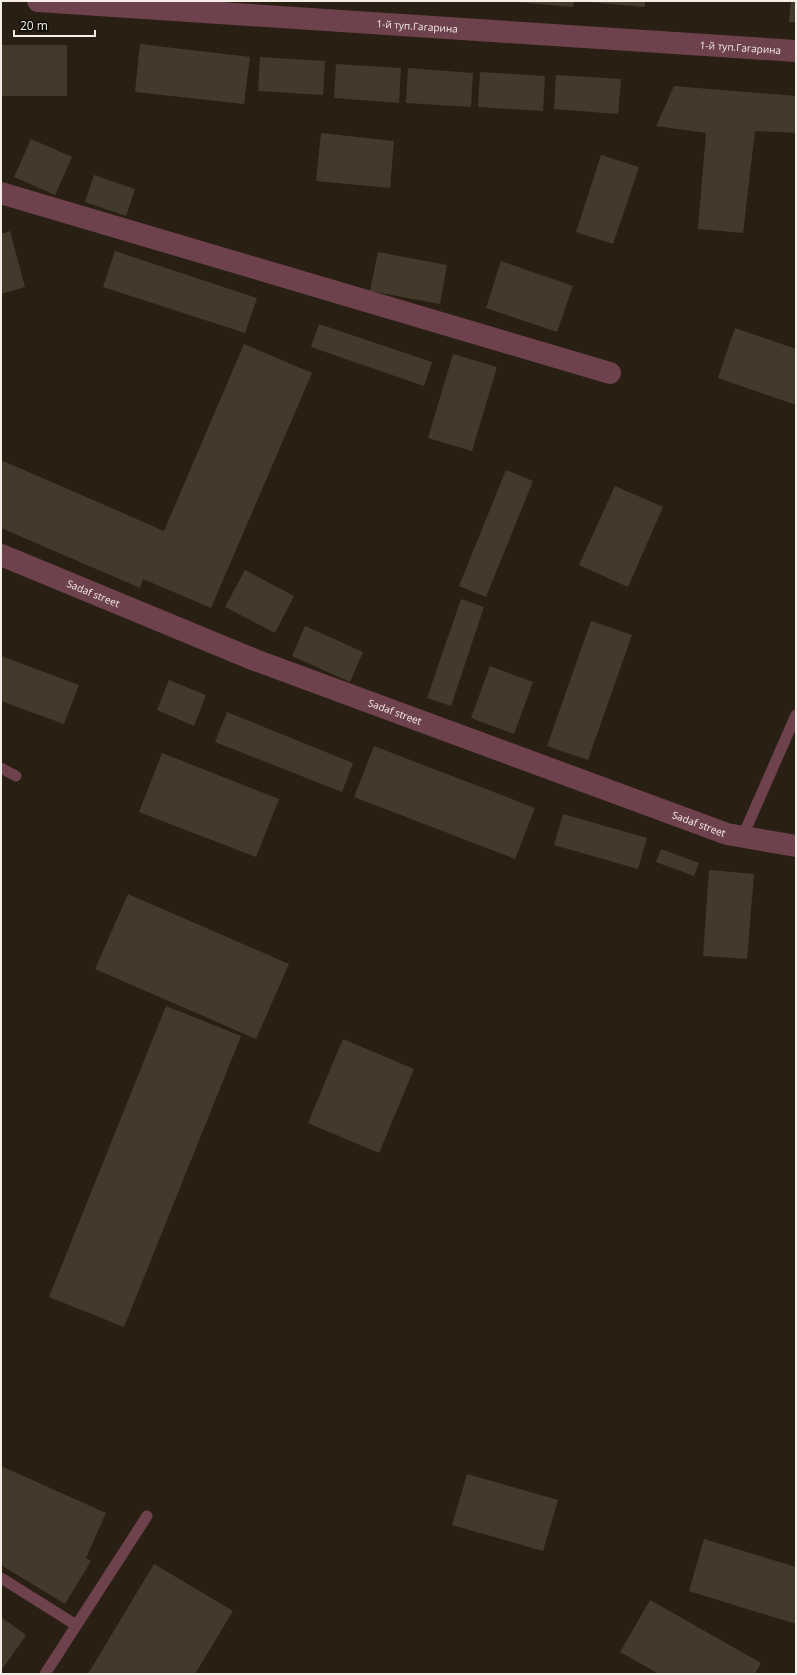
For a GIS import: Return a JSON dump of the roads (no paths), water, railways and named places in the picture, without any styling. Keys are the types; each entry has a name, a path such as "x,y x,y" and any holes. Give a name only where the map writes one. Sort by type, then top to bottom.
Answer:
{"street":[{"name":"1-й туп.Гагарина","path":"38,1 796,51"},
{"path":"1,193 610,373"},
{"name":"Sadaf street","path":"1,555 255,660 727,834 742,838 796,846"}],"lane":[{"path":"742,838 796,714"},
{"path":"1,768 16,776"},
{"path":"45,1674 147,1516"},
{"path":"1,1578 76,1625"}]}
